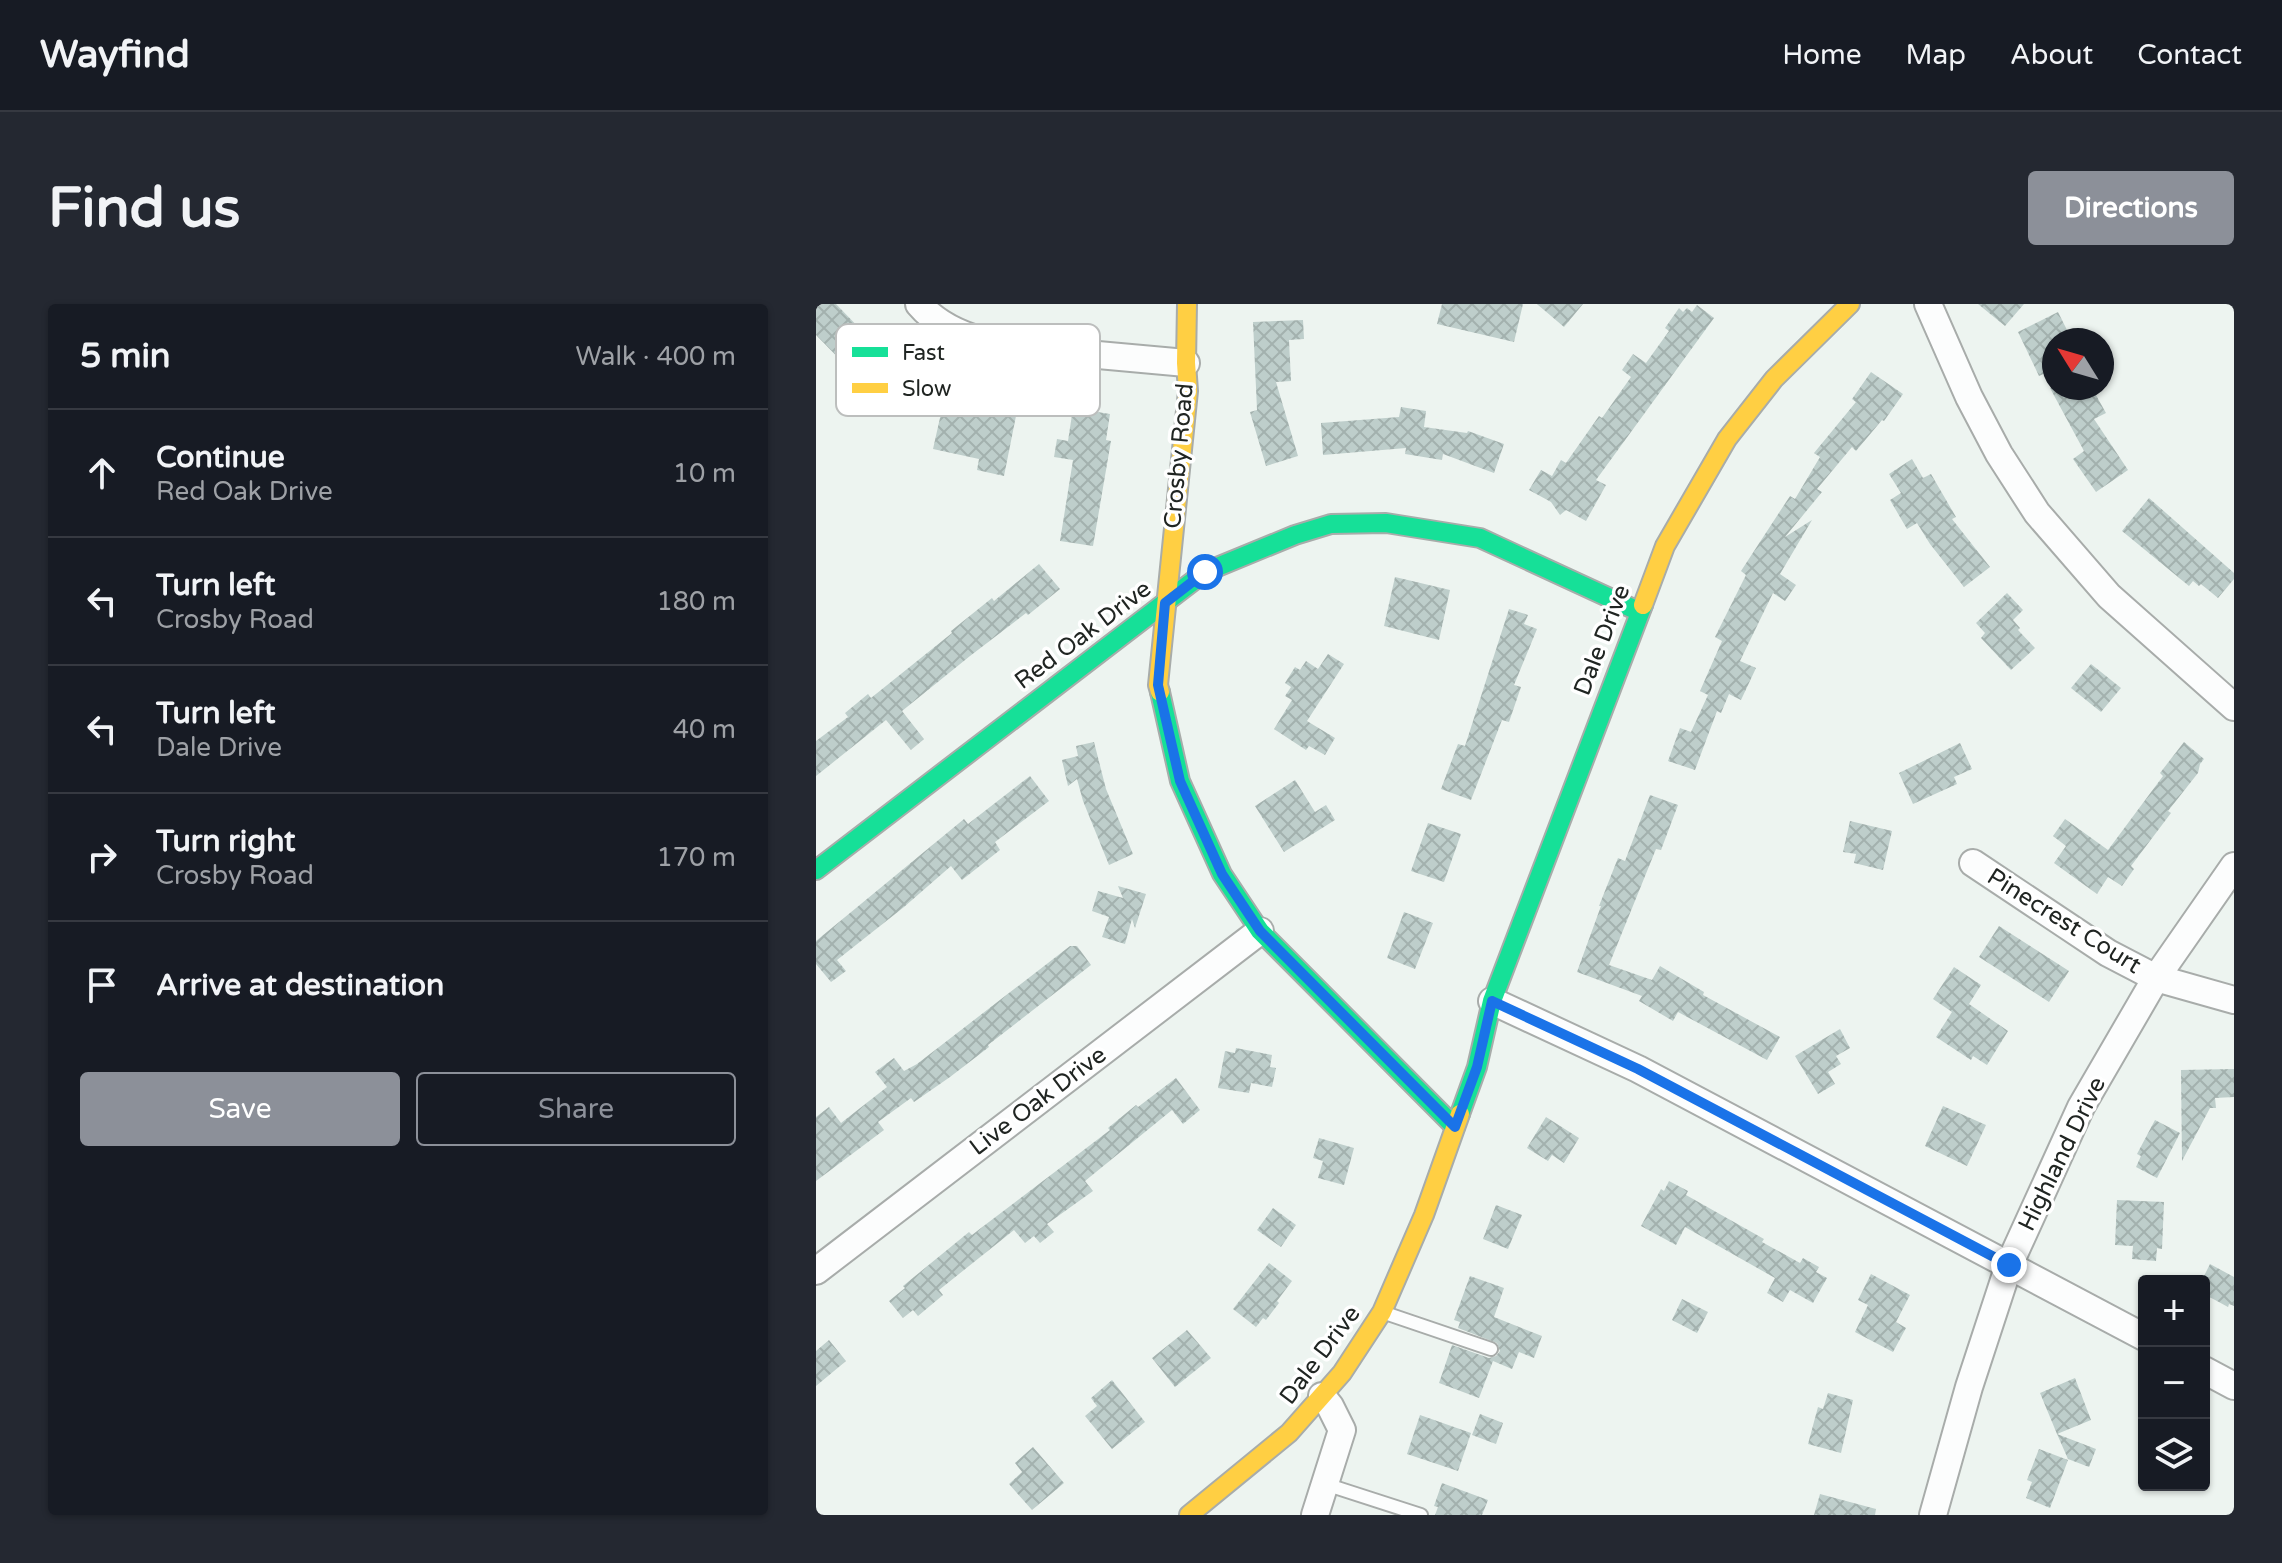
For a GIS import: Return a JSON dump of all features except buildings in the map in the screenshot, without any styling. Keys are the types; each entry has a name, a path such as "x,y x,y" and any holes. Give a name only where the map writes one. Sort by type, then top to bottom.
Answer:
{"street":[{"path":"919,304 927,313 946,324"},
{"name":"Crosby Road","path":"1187,304 1188,391 1158,685 1180,781 1222,874 1260,931 1455,1127"},
{"name":"Dale Drive","path":"1189,1515 1289,1433 1342,1373 1382,1312 1424,1215 1468,1093 1460,1079 1466,1064 1483,1040 1492,1001 1665,546 1727,439 1774,379 1850,304"},
{"path":"1928,304 1987,432 2037,513 2109,596 2234,707"},
{"path":"1100,356 1186,363"},
{"name":"Red Oak Drive","path":"816,870 1205,572 1295,535 1331,524 1386,523 1480,538 1638,611"},
{"name":"Pinecrest Court","path":"1973,863 2108,953 2156,978 2234,1000"},
{"name":"Highland Drive","path":"1933,1515 1969,1387 2009,1265 2081,1107 2156,978 2234,866"},
{"name":"Live Oak Drive","path":"816,1271 1260,931"},
{"path":"1492,1001 1638,1069 2138,1334"},
{"path":"2210,1373 2234,1386"},
{"path":"1315,1515 1342,1430 1322,1396"}],"lane":[{"path":"1382,1312 1491,1349"},
{"path":"1325,1484 1421,1515"}],"traffic: fast":[{"path":"816,870 1205,572 1295,535 1331,524 1386,523 1480,538 1638,611"},
{"path":"1460,1114 1477,1067 1492,1001 1643,605"},
{"path":"1160,692 1180,781 1222,874 1260,931 1455,1127"}],"traffic: slow":[{"path":"1160,692 1158,685 1188,391 1187,304"},
{"path":"1643,605 1665,546 1727,439 1774,379 1850,304"},
{"path":"1189,1515 1289,1433 1342,1373 1382,1312 1424,1215 1460,1114"}],"route":[{"path":"1205,572 1165,603 1158,685 1180,781 1222,874 1260,931 1455,1127 1477,1067 1492,1001 1638,1069 2009,1265"}]}
